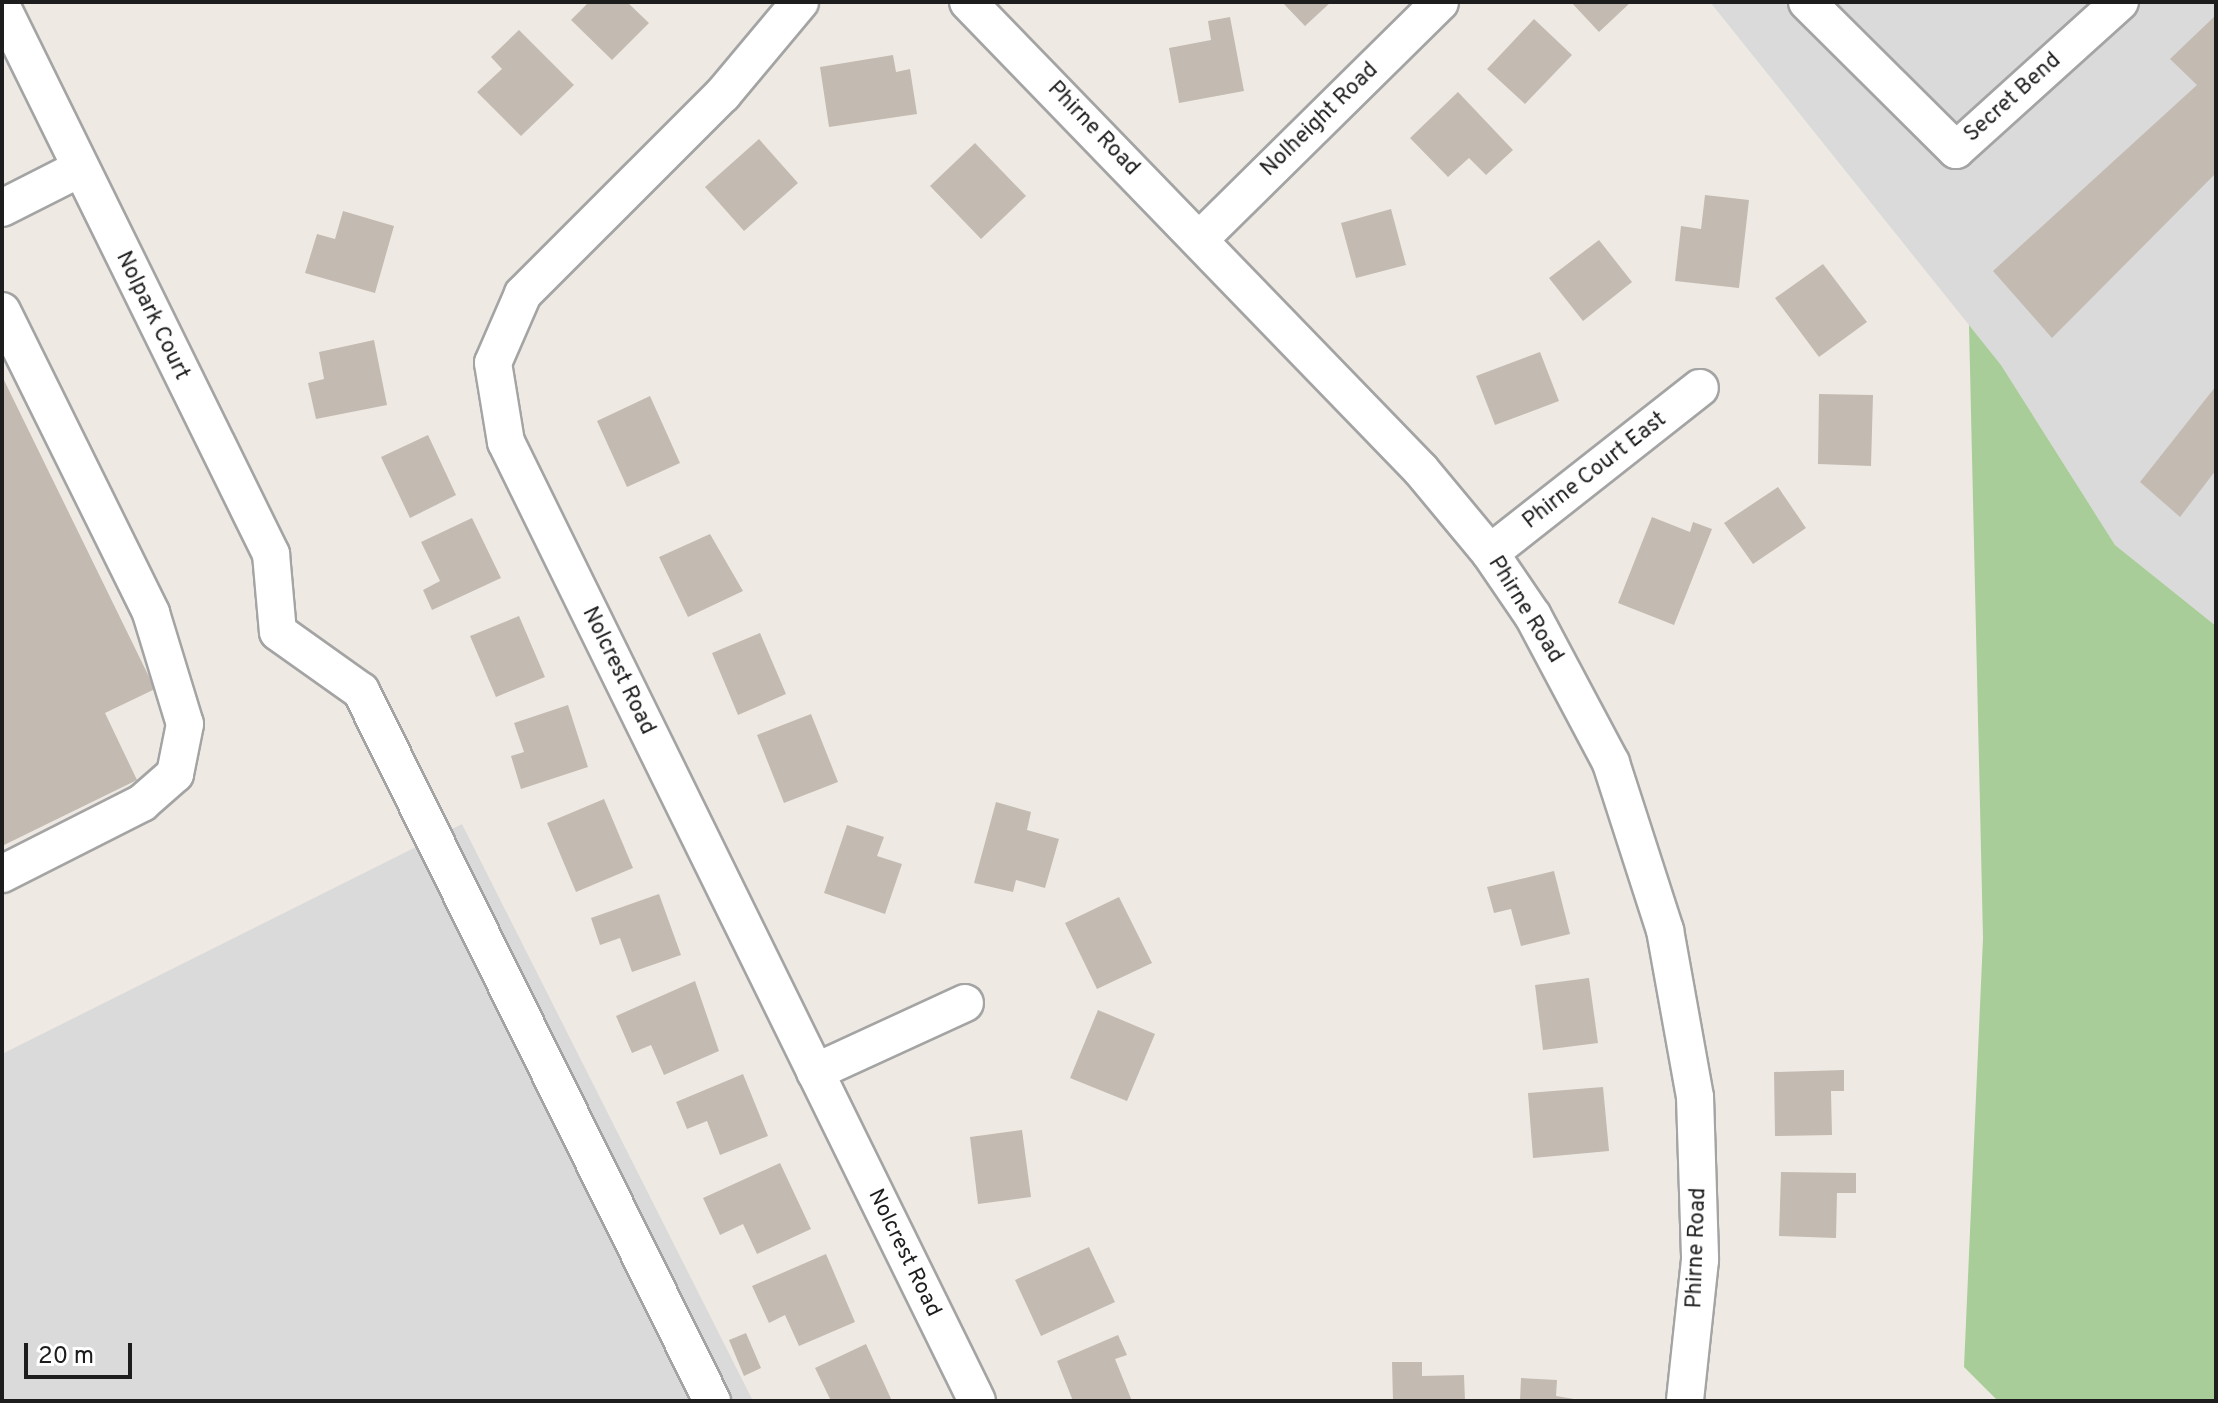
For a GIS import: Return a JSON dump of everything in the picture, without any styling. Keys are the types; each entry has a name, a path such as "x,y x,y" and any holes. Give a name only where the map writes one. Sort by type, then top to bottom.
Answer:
{"street":[{"name":"Nolcrest Road","path":"800,2 723,94 523,294 493,363 506,442 977,1401"},
{"name":"Phirne Road","path":"968,2 1421,470 1490,553 1533,616 1611,763 1665,930 1695,1097 1700,1178 1700,1260 1685,1401"},
{"name":"Nolheight Road","path":"1200,239 1440,2"},
{"name":"Secret Bend","path":"1807,2 1956,150 2120,2"},
{"name":"Nolpark Court","path":"2,7 271,554 278,632 361,691 712,1401"},
{"path":"2,208 79,169"},
{"path":"2,311 149,608 185,724 175,774 142,803 2,874"},
{"name":"Phirne Court East","path":"1490,553 1700,388"},
{"path":"815,1072 965,1003"}],"shaded area":[{"path":"1710,2 2216,2 2216,626 2115,545 2001,365"},
{"path":"462,824 753,1401 2,1401 2,1054"}],"green space":[{"path":"1969,325 2001,365 2115,545 2216,626 2216,1401 1998,1401 1964,1367 1983,938"}],"building":[{"path":"589,2 627,2 649,23 612,60 571,20"},
{"path":"1282,2 1331,2 1305,26"},
{"path":"1571,2 1631,2 1599,32"},
{"path":"2216,15 2216,173 2052,338 1993,271 2197,85 2170,59"},
{"path":"1230,17 1244,91 1179,103 1169,48 1211,40 1208,21"},
{"path":"1534,19 1572,55 1525,104 1487,69"},
{"path":"519,30 574,85 521,136 477,92 502,69 491,57"},
{"path":"893,55 896,72 910,69 917,114 829,127 820,67"},
{"path":"1458,92 1513,150 1486,175 1469,158 1448,177 1410,138"},
{"path":"759,139 798,183 744,231 705,187"},
{"path":"975,143 1026,196 981,239 930,186"},
{"path":"1705,195 1749,200 1739,288 1675,281 1681,226 1701,229"},
{"path":"1391,209 1406,265 1356,278 1341,223"},
{"path":"343,211 394,226 375,293 305,273 317,234 335,239"},
{"path":"1599,240 1632,282 1583,321 1549,278"},
{"path":"1823,264 1867,322 1819,357 1775,298"},
{"path":"374,340 387,405 316,419 308,383 324,379 319,352"},
{"path":"1540,352 1559,401 1495,425 1476,376"},
{"path":"2,376 155,689 105,713 137,780 2,846"},
{"path":"2216,386 2216,470 2180,517 2140,482"},
{"path":"1819,394 1873,395 1871,466 1818,464"},
{"path":"650,396 680,463 627,487 597,421"},
{"path":"428,435 456,495 410,518 381,457"},
{"path":"1778,487 1806,528 1753,564 1724,523"},
{"path":"1652,517 1690,532 1693,522 1712,529 1674,625 1618,603"},
{"path":"472,518 501,578 432,610 423,590 440,581 421,542"},
{"path":"710,534 743,591 688,617 659,557"},
{"path":"519,616 545,677 496,697 470,636"},
{"path":"760,633 786,694 738,715 712,653"},
{"path":"568,705 588,767 521,789 511,756 524,752 514,723"},
{"path":"811,714 838,782 784,803 757,735"},
{"path":"604,799 633,868 576,892 547,823"},
{"path":"996,802 1031,812 1027,830 1059,839 1045,888 1016,880 1013,892 974,883"},
{"path":"847,825 884,837 877,856 902,864 885,914 824,893"},
{"path":"1554,871 1570,934 1521,946 1511,909 1494,913 1487,887"},
{"path":"659,894 681,955 632,972 620,938 600,945 591,918"},
{"path":"1119,897 1152,963 1097,989 1065,923"},
{"path":"1589,978 1598,1043 1543,1050 1535,985"},
{"path":"695,981 719,1051 664,1075 651,1045 632,1053 616,1016"},
{"path":"1098,1010 1155,1034 1127,1101 1070,1078"},
{"path":"1844,1070 1844,1091 1831,1091 1832,1135 1775,1136 1774,1072"},
{"path":"743,1074 768,1136 720,1155 707,1121 687,1129 676,1102"},
{"path":"1603,1087 1609,1151 1533,1158 1528,1093"},
{"path":"1022,1130 1031,1197 978,1204 970,1137"},
{"path":"780,1163 811,1229 757,1254 743,1224 720,1235 703,1198"},
{"path":"1781,1172 1856,1173 1856,1193 1837,1193 1836,1238 1779,1236"},
{"path":"1089,1247 1115,1302 1041,1336 1015,1280"},
{"path":"826,1254 855,1322 799,1346 785,1315 769,1323 752,1286"},
{"path":"746,1333 761,1368 744,1376 729,1340"},
{"path":"1118,1335 1127,1355 1115,1359 1132,1401 1073,1401 1057,1361"},
{"path":"866,1344 892,1401 831,1401 815,1368"},
{"path":"1392,1362 1422,1362 1422,1376 1464,1375 1465,1401 1393,1401"},
{"path":"1521,1378 1557,1380 1556,1396 1586,1401 1520,1401"}]}
